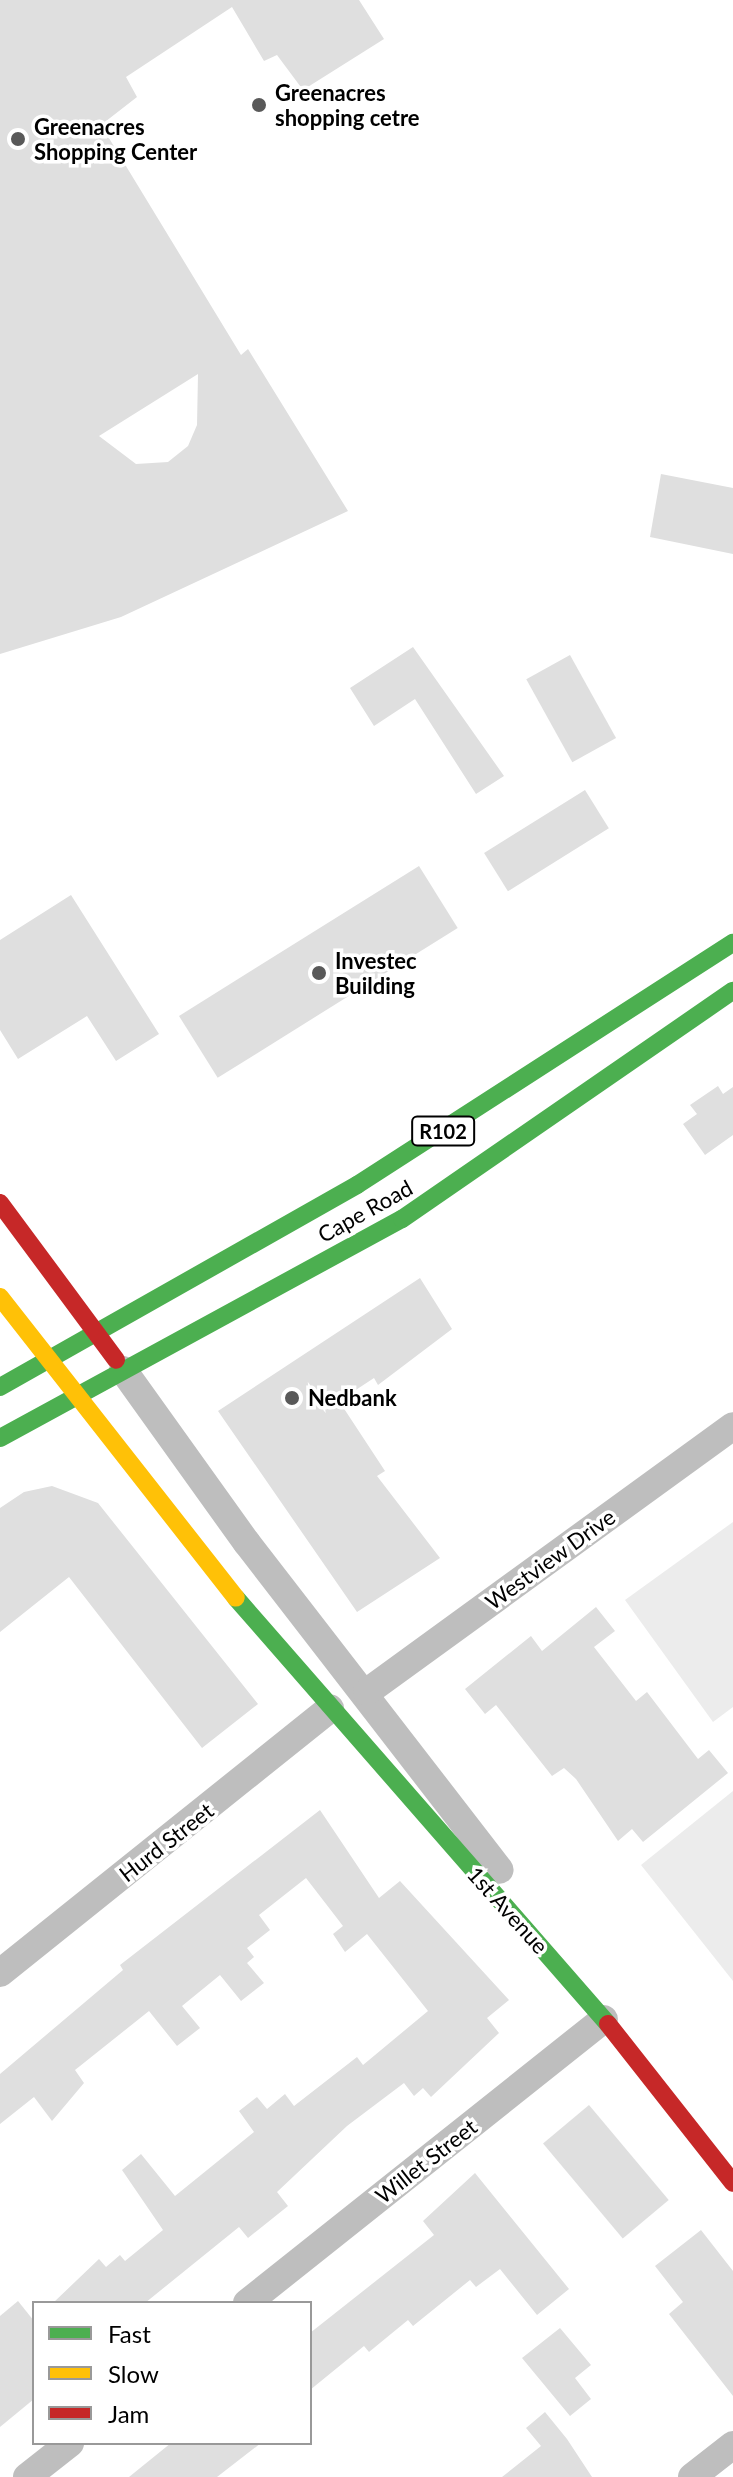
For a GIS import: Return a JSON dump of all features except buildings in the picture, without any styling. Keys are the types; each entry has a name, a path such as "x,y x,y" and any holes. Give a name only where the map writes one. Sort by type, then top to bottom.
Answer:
{"main road":[{"name":"Cape Road","path":"0,1387 99,1335 357,1185 733,943"},
{"name":"Cape Road","path":"0,1438 488,1166 733,991"},
{"path":"0,1203 123,1370"},
{"name":"1st Avenue","path":"0,1297 76,1396 330,1709 561,1965"},
{"path":"561,1965 733,2183"}],"street":[{"name":"1st Avenue","path":"123,1370 247,1543 367,1692 561,1965"},
{"name":"Westview Drive","path":"367,1692 733,1426"},
{"name":"Hurd Street","path":"0,1973 330,1709"},
{"name":"Willet Street","path":"250,2301 604,2019"},
{"path":"27,2477 67,2445"},
{"path":"692,2477 733,2445"}],"shaded area":[{"path":"733,1522 733,1707 713,1722 625,1600"},
{"path":"733,1791 733,1981 641,1865"}],"traffic: fast":[{"path":"0,1387 357,1185 733,943"},
{"path":"0,1438 402,1219 733,991"},
{"path":"236,1598 608,2024"}],"traffic: slow":[{"path":"0,1297 236,1598"}],"traffic: jam":[{"path":"0,1203 116,1360"},
{"path":"608,2024 733,2183"}],"place":[{"name":"Greenacres shopping cetre","path":"259,105"},
{"name":"Greenacres Shopping Center","path":"18,139"},
{"name":"Investec Building","path":"319,973"},
{"name":"Nedbank","path":"292,1398"}]}
